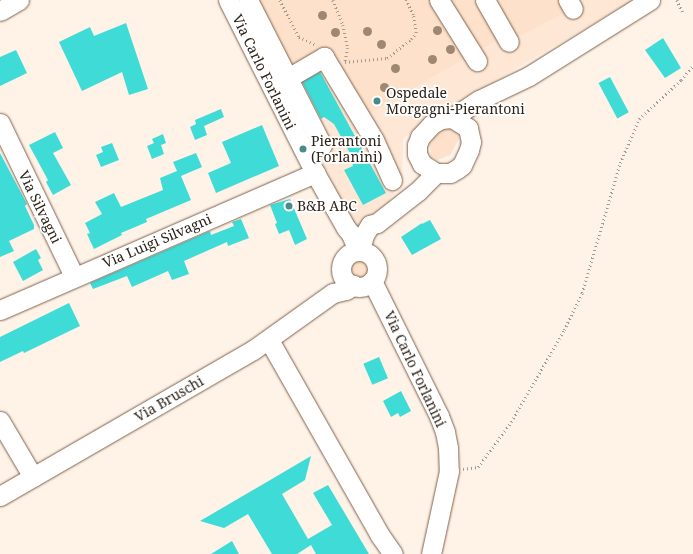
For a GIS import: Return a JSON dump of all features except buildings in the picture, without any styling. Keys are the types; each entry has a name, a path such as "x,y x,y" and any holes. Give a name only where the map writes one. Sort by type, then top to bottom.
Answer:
{"street":[{"path":"0,11 19,0"},
{"name":"Via Carlo Forlanini","path":"228,0 314,173 351,234 355,262"},
{"path":"248,0 322,145"},
{"path":"440,0 477,61"},
{"path":"485,0 509,42"},
{"path":"479,100 468,128 471,142 462,165 450,173 429,169 417,154 417,145 420,137 432,124 441,120 452,118 479,100 529,76 650,0"},
{"path":"288,78 324,57 374,140 392,180"},
{"path":"452,118 468,128"},
{"name":"Via Silvagni","path":"2,134 74,276"},
{"path":"355,262 373,241 378,230 377,223 407,198 429,169"},
{"name":"Via Luigi Silvagni","path":"0,310 74,276 314,173"},
{"path":"355,262 377,268 372,281 363,286 355,262"},
{"name":"Via Bruschi","path":"0,496 269,340 333,293 336,281 355,262"},
{"name":"Via Carlo Forlanini","path":"372,281 439,416 448,448 448,471 444,499 427,553"},
{"path":"269,340 382,539 393,554"},
{"path":"0,421 33,477"}],"path":[{"path":"280,0 299,37 322,47 324,57"},
{"path":"333,0 343,25 348,48 344,62 387,58 411,39 416,32 413,15 406,0"},
{"path":"676,0 683,13"},
{"path":"448,471 478,467 511,422 564,330 582,293 620,162 639,119 681,80 693,65"}],"shaded area":[{"path":"235,0 476,0 497,40 367,115 323,50 275,78"},
{"name":"Ospedale Morgagni-Pierantoni","path":"241,0 634,0 522,65 403,138 402,180 363,243"},
{"path":"494,0 566,0 572,9 516,38"},
{"path":"446,128 452,128 458,132 459,139 450,155 437,160 431,156 430,144 434,136"},
{"path":"359,257 364,258 370,264 370,274 364,280 359,281 354,280 348,274 347,269 348,264 354,258"}],"place":[{"name":"Ospedale Morgagni-Pierantoni","path":"377,101"},
{"name":"Pierantoni (Forlanini)","path":"303,149"},
{"name":"B&B ABC","path":"289,206"}]}
